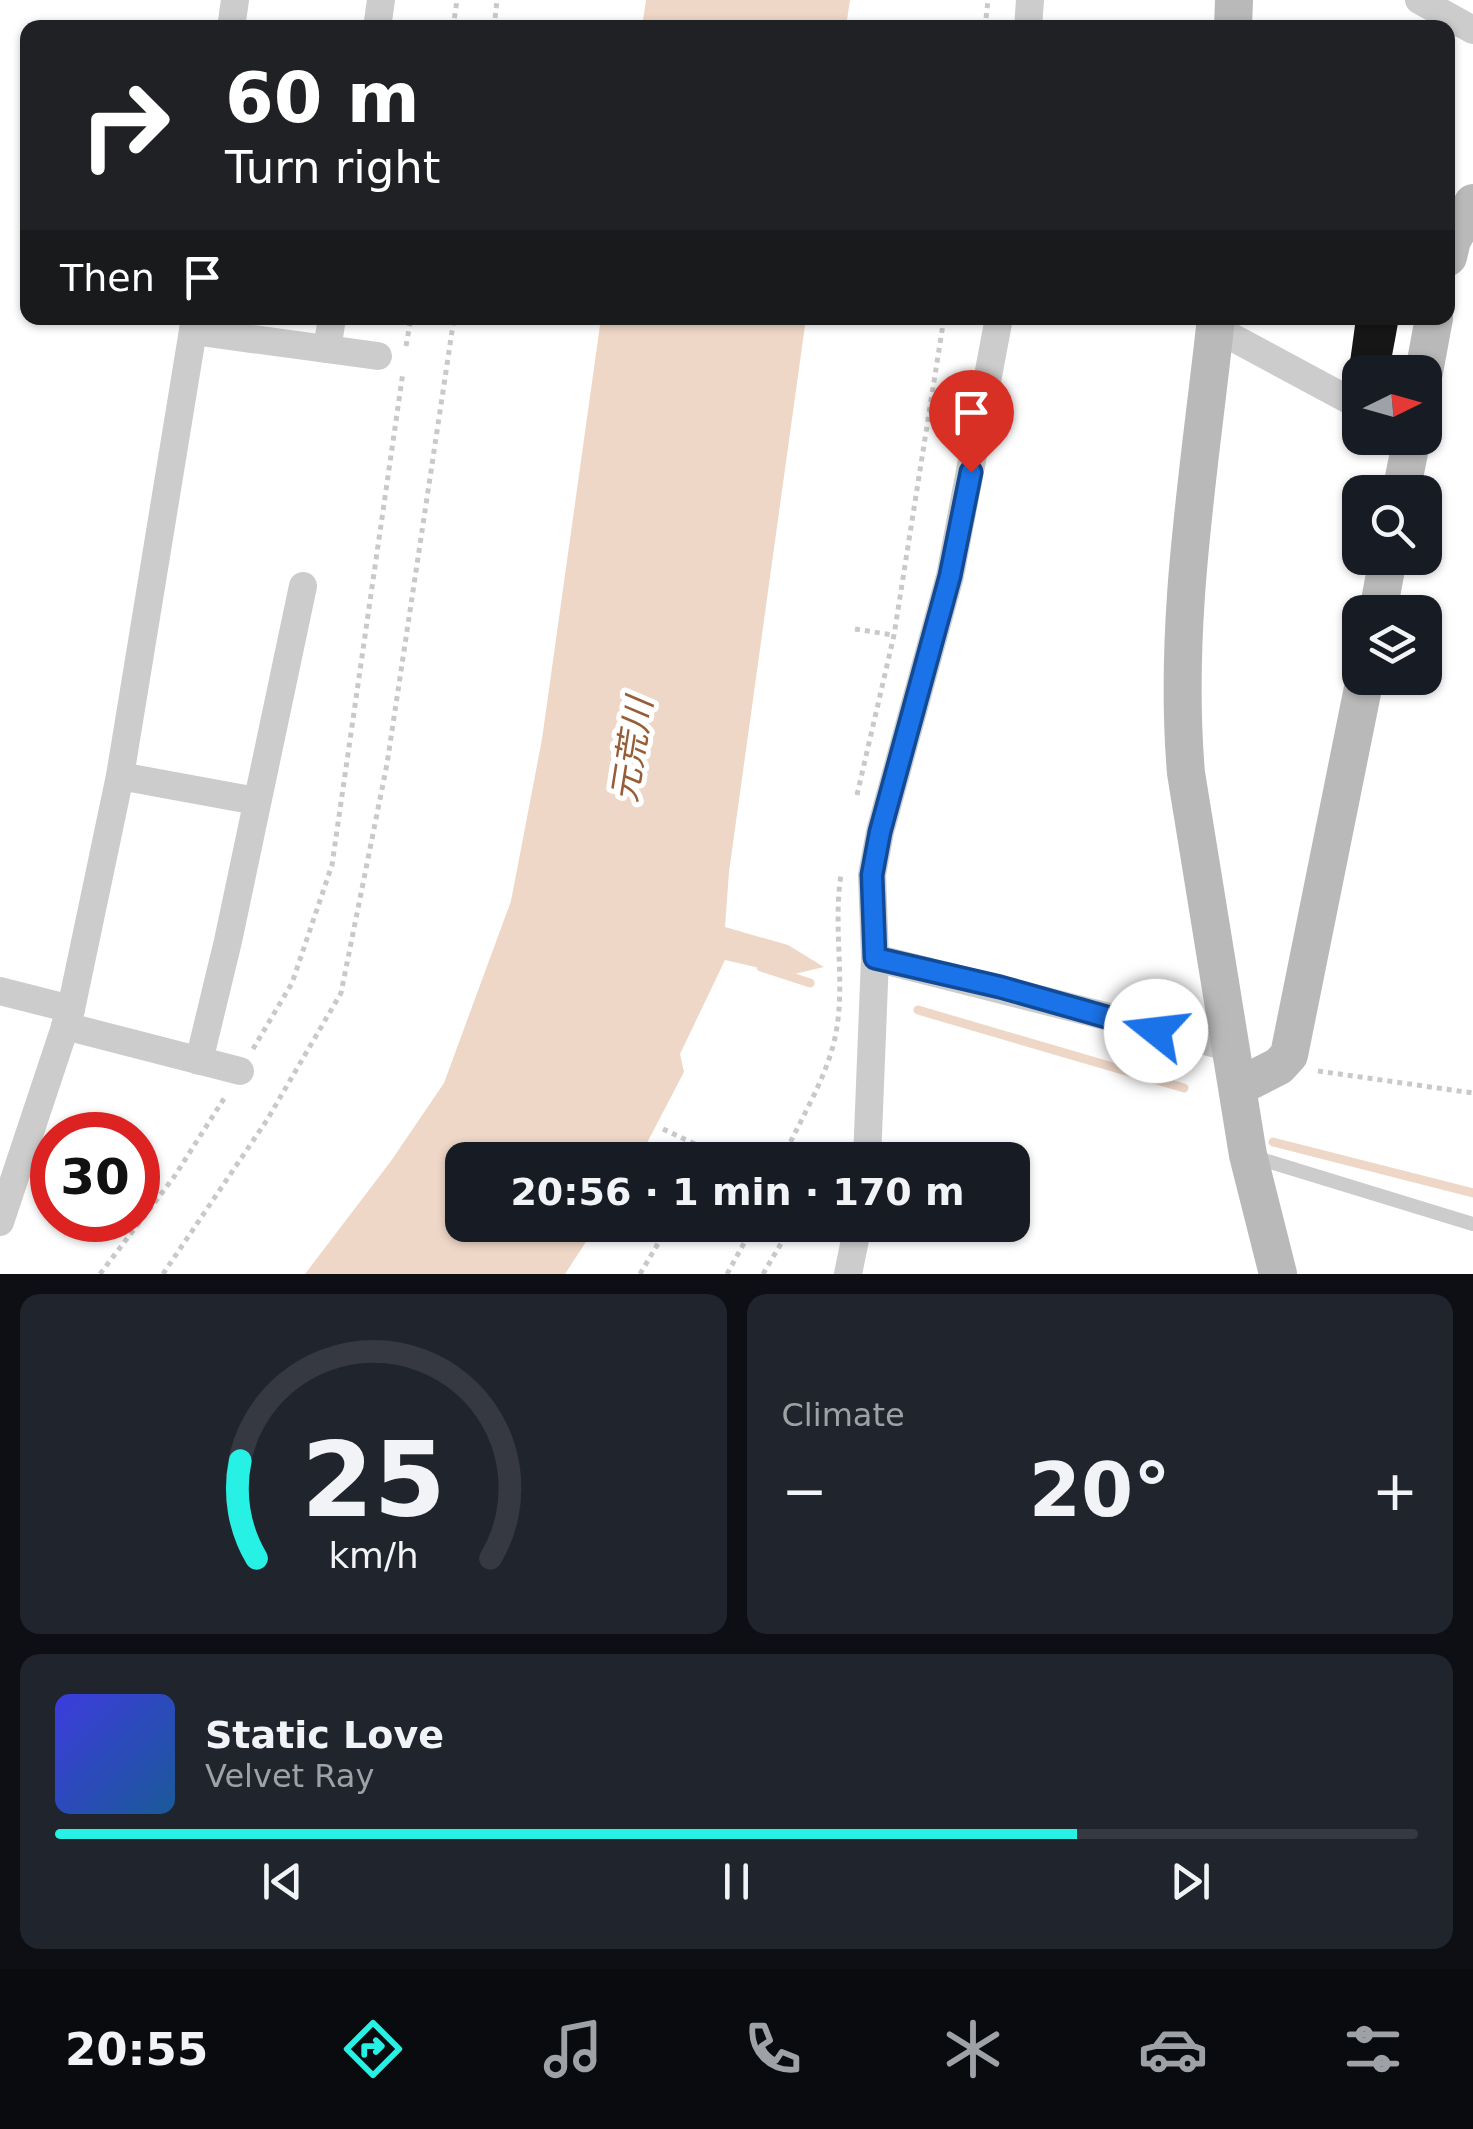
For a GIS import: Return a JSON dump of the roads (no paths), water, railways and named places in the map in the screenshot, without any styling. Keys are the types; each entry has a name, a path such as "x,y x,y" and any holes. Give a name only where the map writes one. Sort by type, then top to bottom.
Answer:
{"street":[{"path":"1419,0 1473,30"},
{"path":"1455,235 1473,204"},
{"path":"0,1222 68,1018 120,776 194,325"},
{"path":"199,325 378,356"},
{"path":"327,349 331,325"},
{"path":"868,1142 875,958 872,875 880,832 950,576 998,325"},
{"path":"1215,325 1187,586 1182,720 1186,773 1248,1155 1278,1274"},
{"path":"1218,325 1342,396"},
{"path":"1427,355 1433,325"},
{"path":"199,1061 304,586"},
{"path":"1238,1087 1280,1066 1289,1055 1361,695"},
{"path":"120,776 256,800"},
{"path":"875,958 1232,1048"},
{"path":"0,991 68,1018 240,1072"},
{"path":"848,1274 855,1242"}],"lane":[{"path":"1248,1155 1473,1224"}],"water":[{"path":"646,0 850,0 847,20 643,20"},
{"name":"元荒川","path":"600,325 805,325 729,872 725,927 788,945 824,967 790,975 725,960 680,1054 684,1072 647,1142 445,1142 445,1242 586,1242 565,1274 305,1274 391,1161 444,1083 511,901 542,739"}],"waterway":[{"path":"761,967 810,983"},
{"path":"918,1010 1184,1088"},
{"path":"1273,1142 1473,1193"}]}
